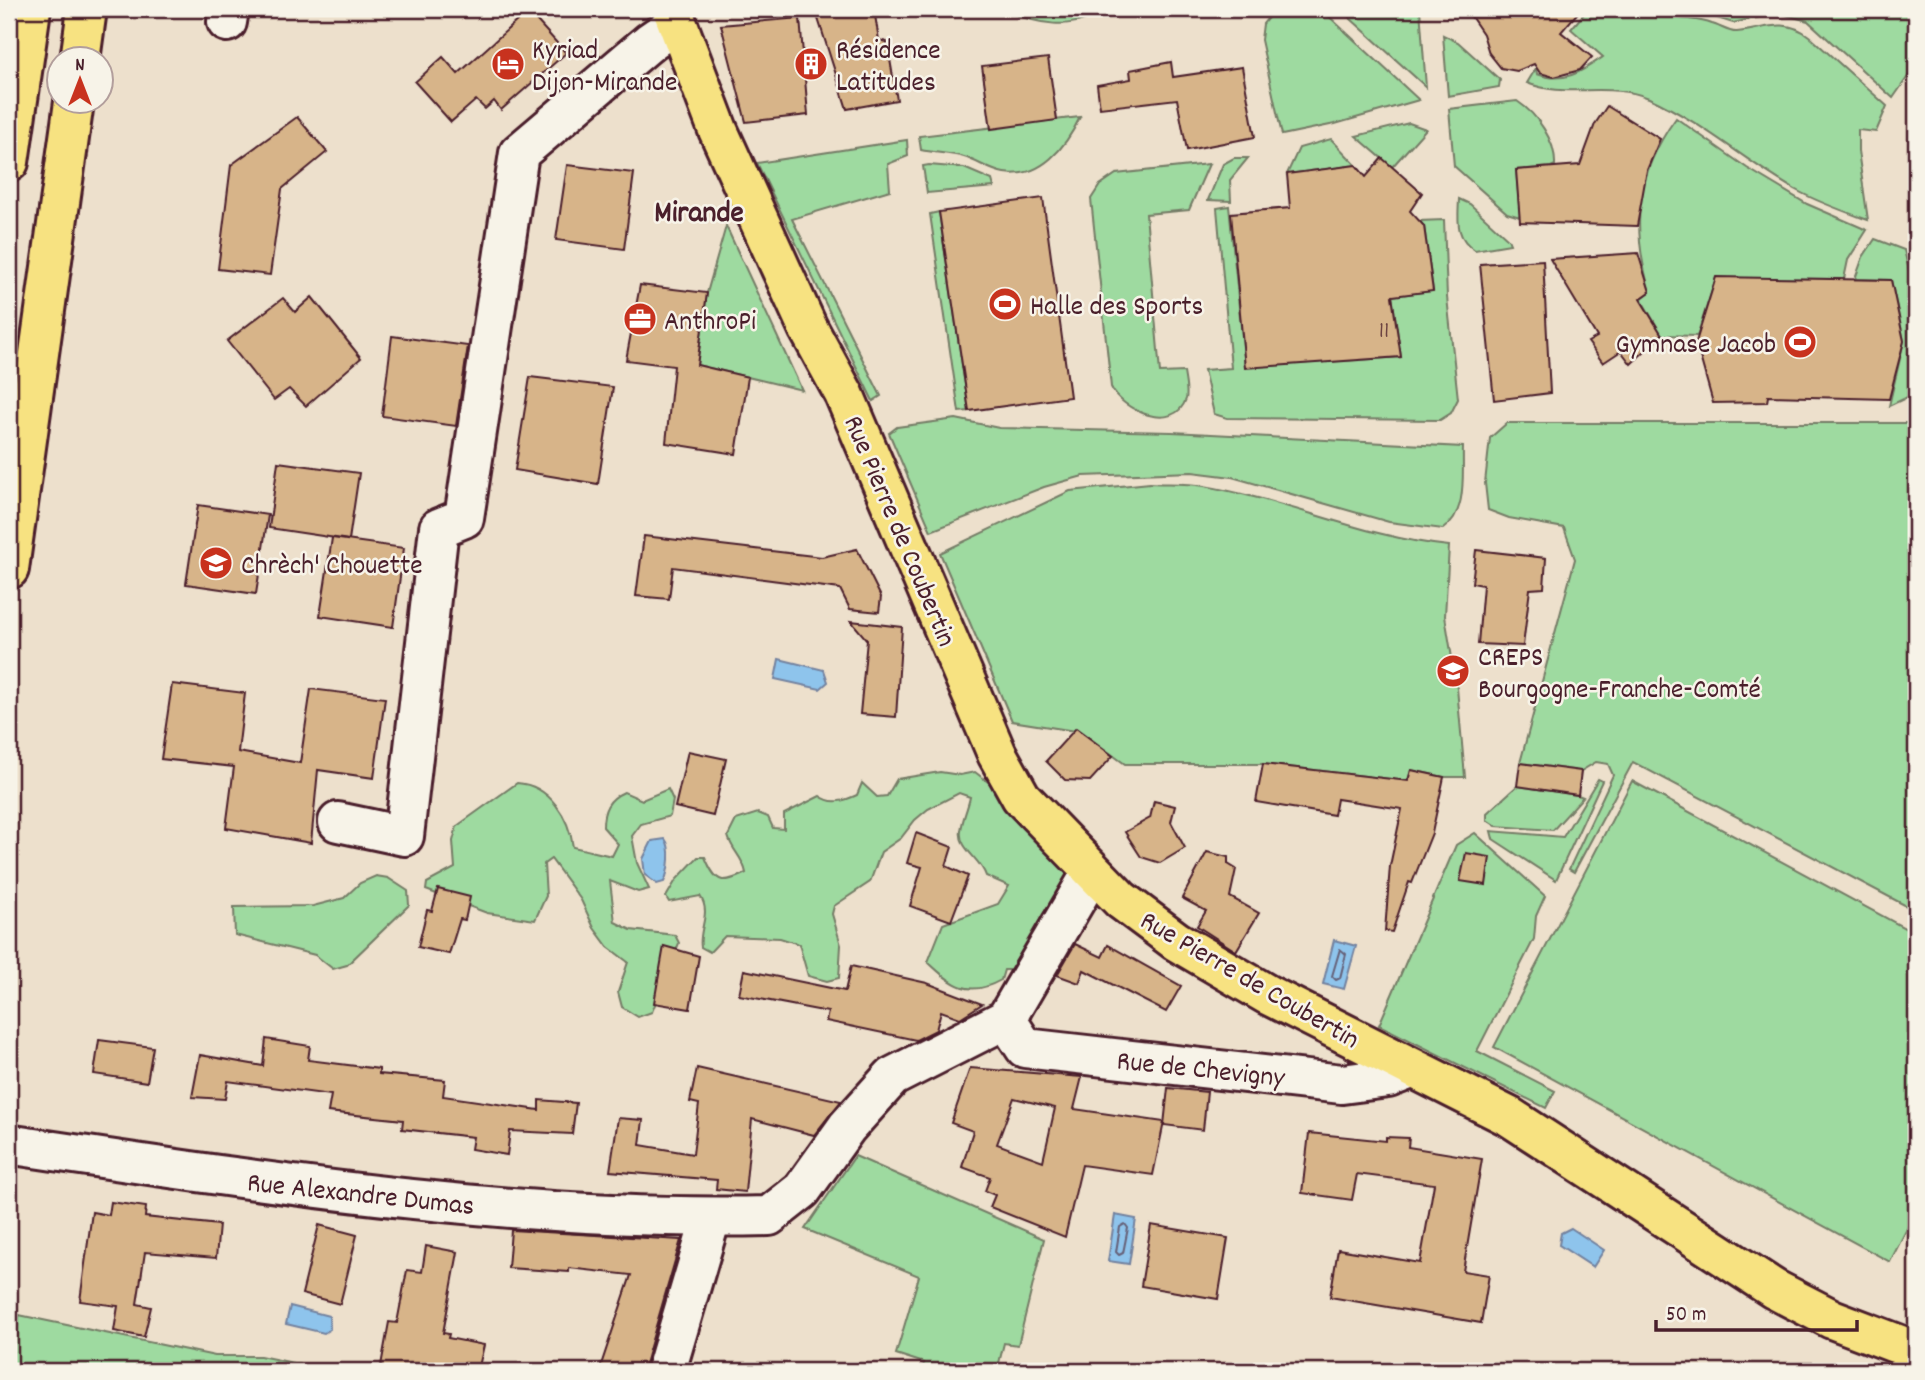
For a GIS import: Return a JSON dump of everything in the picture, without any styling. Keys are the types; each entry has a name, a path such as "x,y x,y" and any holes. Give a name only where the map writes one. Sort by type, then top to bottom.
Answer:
{"main road":[{"path":"9,162 31,9"},
{"path":"82,46 87,9"},
{"name":"Rue Pierre de Coubertin","path":"675,16 718,130 808,328 844,394 997,754 1021,797 1121,900 1176,941 1268,995 1510,1117 1774,1289 1832,1320 1916,1351"},
{"path":"9,569 72,116"}],"street":[{"name":"Rue Pierre de Coubertin","path":"338,822 404,836 439,528 464,518 519,153 651,41 675,16"},
{"path":"1006,1019 1093,872"},
{"name":"Rue de Chevigny","path":"1006,1019 1024,1048 1342,1084 1388,1078 1411,1069"},
{"name":"Rue Alexandre Dumas","path":"14,1145 406,1200 586,1213 710,1218 769,1216 802,1190 846,1127 892,1077 1006,1019"},
{"path":"666,1371 710,1218"}],"green space":[{"path":"1001,9 1105,9 1080,21 1054,24 1027,19"},
{"path":"1275,9 1321,9 1419,100 1335,124 1282,135 1261,40 1263,24"},
{"path":"1340,9 1420,9 1426,87"},
{"path":"1588,9 1656,9 1662,13 1705,22 1734,32 1783,26 1800,30 1809,36 1887,106 1876,132 1858,130 1858,151 1868,220 1794,189 1687,118 1649,98 1619,91 1557,90 1527,83 1536,68 1537,74 1564,77 1580,72 1603,57 1571,29"},
{"path":"1688,9 1916,9 1916,65 1893,98 1808,21 1778,13 1733,23"},
{"path":"1443,35 1458,42 1500,80 1499,87 1448,96"},
{"path":"1517,101 1532,113 1544,129 1552,147 1555,165 1516,170 1520,217 1507,213 1454,166 1449,109"},
{"path":"1080,117 1051,159 1030,171 1017,174 999,172 959,156 921,150 919,136"},
{"path":"1676,118 1747,168 1807,204 1867,230 1848,260 1844,279 1716,278 1697,336 1662,335 1641,299 1650,292 1640,245 1640,202 1652,160"},
{"path":"1409,123 1426,129 1392,167 1356,136"},
{"path":"1331,139 1356,165 1287,174 1299,148"},
{"path":"907,140 908,156 888,164 890,190 792,219 881,396 873,401 757,163"},
{"path":"1234,158 1248,158 1230,180 1231,201 1208,200 1223,164"},
{"path":"1209,164 1189,210 1146,214 1160,373 1184,372 1187,393 1180,409 1171,415 1148,415 1125,404 1111,387 1091,199 1100,185 1116,174"},
{"path":"923,166 964,168 992,180 994,187 927,193"},
{"path":"1459,199 1470,204 1508,239 1510,244 1475,250 1469,245 1459,228"},
{"path":"1229,206 1245,367 1401,357 1392,296 1433,291 1424,226 1419,221 1444,220 1447,297 1458,399 1451,413 1440,420 1227,418 1214,414 1204,370 1231,368 1217,208"},
{"path":"939,212 969,411 959,412 930,214"},
{"path":"726,226 802,390 697,365 707,293"},
{"path":"1875,239 1904,250 1916,300 1916,393 1889,406 1904,341 1891,280 1855,279 1863,257"},
{"path":"956,419 999,428 1172,432 1463,447 1462,492 1457,513 1443,529 1389,522 1232,477 1192,472 1083,476 1044,487 931,531 889,433 897,427"},
{"path":"1507,423 1916,423 1916,911 1633,762 1574,872 1569,869 1613,775 1608,764 1596,762 1581,771 1520,763 1575,559 1564,528 1509,518 1488,510 1485,483 1490,438"},
{"path":"1150,483 1198,485 1235,492 1387,535 1449,546 1445,616 1457,688 1465,777 1444,777 1411,770 1408,781 1263,764 1125,764 1081,732 1012,721 940,553 1070,491"},
{"path":"940,772 960,775 975,772 1001,792 1067,870 1069,885 1045,910 1039,923 1039,943 1014,970 1004,970 1001,980 970,989 954,983 928,962 943,924 998,904 1009,886 986,876 963,843 962,827 970,797 959,793 928,809 915,820 901,838 881,852 870,882 834,906 832,914 841,945 839,978 827,981 808,976 799,944 780,938 725,936 710,952 701,947 705,909 700,896 669,902 666,897 676,880 698,857 705,857 716,877 720,879 731,879 746,873 728,836 736,820 758,813 768,817 773,828 784,829 784,814 820,796 834,801 847,799 857,795 862,783 877,797 887,796 897,779"},
{"path":"1598,779 1602,781 1556,880 1493,839 1491,831 1563,837"},
{"path":"1632,781 1916,934 1916,1211 1890,1262 1494,1047"},
{"path":"517,783 539,790 556,805 567,825 573,847 612,856 618,844 603,827 605,810 610,802 624,792 642,800 668,789 673,800 670,816 641,824 632,836 637,863 649,889 638,892 610,881 615,922 631,930 675,935 679,943 652,1012 638,1017 622,1007 618,992 628,962 608,947 594,928 581,900 551,859 544,864 546,896 535,920 487,913 426,890 427,883 455,868 453,841 457,826"},
{"path":"1517,786 1583,797 1553,830 1496,826 1487,820 1487,813"},
{"path":"1475,833 1545,896 1536,916 1534,939 1477,1051 1555,1091 1546,1108 1379,1025 1456,845"},
{"path":"376,876 388,878 408,891 409,905 347,965 333,969 315,955 235,935 234,907 313,906 344,898 360,883"},
{"path":"855,1156 1044,1239 1018,1345 1004,1343 997,1371 922,1371 924,1363 896,1354 919,1276 805,1229"},
{"path":"19,1315 215,1356 260,1356 332,1371 10,1371"}],"water":[{"path":"779,659 824,670 828,682 820,689 775,679"},
{"path":"665,839 669,853 668,866 664,882 657,884 645,875 643,859 652,841"},
{"path":"1334,940 1356,946 1344,989 1323,984"},
{"path":"1115,1215 1136,1219 1129,1264 1108,1261"},
{"path":"1571,1228 1604,1250 1593,1267 1559,1245 1561,1233"},
{"path":"290,1306 329,1316 330,1329 324,1333 286,1324"}],"building":[{"path":"815,9 874,9 879,40 887,42 897,100 847,109"},
{"path":"1466,9 1581,9 1561,32 1592,57 1580,70 1554,77 1540,73 1534,64 1517,71 1501,68 1489,53 1483,34"},
{"path":"528,11 566,53 501,110 494,101 485,109 476,100 451,122 415,82 443,57 458,74"},
{"path":"800,18 808,115 746,122 721,25"},
{"path":"1048,58 1057,120 991,129 982,66"},
{"path":"1171,62 1173,77 1242,67 1255,137 1187,150 1177,99 1100,108 1097,85 1131,79 1130,70"},
{"path":"1607,106 1660,139 1647,170 1637,226 1520,222 1516,170 1580,165 1595,124"},
{"path":"297,117 327,152 282,189 270,275 218,269 231,165"},
{"path":"1382,158 1422,193 1410,211 1424,226 1433,291 1392,296 1401,357 1245,368 1231,213 1290,208 1287,174 1356,165 1366,177"},
{"path":"567,165 634,173 624,249 556,240"},
{"name":"Halle des Sports","path":"1043,198 1070,397 969,411 939,212"},
{"path":"1638,253 1650,292 1640,299 1662,335 1631,364 1621,351 1603,363 1588,342 1597,337 1550,259"},
{"path":"1543,260 1550,393 1494,400 1480,264"},
{"name":"Gymnase Jacob","path":"1716,277 1891,280 1904,341 1889,399 1768,396 1767,402 1713,403 1696,342"},
{"path":"640,285 707,293 697,365 748,377 736,454 666,443 674,366 626,360"},
{"path":"312,297 361,358 306,406 289,389 274,400 227,341 283,298 295,312"},
{"path":"392,336 468,346 456,426 382,416"},
{"path":"530,377 613,387 598,484 515,470"},
{"path":"278,462 359,473 349,540 269,528"},
{"path":"198,505 268,515 256,594 186,584"},
{"path":"644,536 822,557 857,549 881,597 879,612 850,609 840,589 673,567 669,599 636,596"},
{"path":"332,538 404,548 393,627 320,616"},
{"path":"1476,550 1546,558 1544,588 1530,589 1523,646 1478,644 1483,585 1472,583"},
{"path":"851,621 902,627 896,717 860,714 867,640"},
{"path":"172,684 245,693 238,752 300,763 311,689 385,698 374,778 318,770 311,843 226,828 234,767 161,759"},
{"path":"1076,728 1113,756 1090,781 1065,780 1046,761"},
{"path":"688,751 726,759 713,816 675,807"},
{"path":"1520,763 1581,771 1578,795 1517,786"},
{"path":"1263,764 1408,781 1411,770 1444,777 1432,833 1412,883 1409,882 1392,932 1385,931 1390,866 1402,809 1337,799 1334,815 1256,802"},
{"path":"1154,801 1175,806 1171,822 1185,848 1160,863 1141,857 1125,832 1150,818"},
{"path":"916,833 952,847 946,866 968,876 951,921 910,906 922,867 907,863"},
{"path":"1207,852 1228,857 1228,864 1236,869 1230,897 1259,913 1236,951 1197,926 1206,911 1182,898"},
{"path":"1466,853 1490,857 1486,885 1460,881"},
{"path":"438,889 470,897 465,920 460,919 449,954 418,947 427,910 432,911"},
{"path":"1075,944 1102,957 1108,945 1181,986 1166,1012 1084,970 1079,983 1057,975"},
{"path":"664,946 699,956 690,1009 654,1003"},
{"path":"851,966 927,983 982,1004 960,1018 941,1011 936,1030 916,1040 826,1021 828,1012 739,995 744,970 845,991"},
{"path":"266,1039 310,1046 308,1060 379,1069 379,1074 445,1080 443,1096 539,1110 539,1100 576,1103 572,1134 510,1131 507,1155 471,1149 473,1137 402,1129 403,1120 328,1112 331,1095 228,1081 225,1099 192,1097 200,1055 263,1066"},
{"path":"99,1040 153,1047 147,1082 94,1074"},
{"path":"697,1068 841,1101 814,1135 752,1119 745,1192 716,1189 717,1180 610,1171 618,1118 643,1120 640,1145 693,1154 699,1104 690,1102"},
{"path":"970,1068 1082,1077 1074,1109 1164,1122 1153,1175 1082,1165 1065,1237 990,1207 995,1195 985,1191 990,1177 962,1167 973,1131 951,1123","holes":["1014,1098 1055,1108 1043,1161 997,1144"]},
{"path":"1168,1088 1207,1092 1203,1130 1164,1125"},
{"path":"1309,1133 1386,1141 1386,1137 1409,1138 1408,1147 1482,1159 1463,1271 1489,1275 1481,1323 1330,1297 1338,1249 1420,1263 1434,1184 1357,1174 1352,1200 1302,1193"},
{"path":"111,1202 146,1207 145,1217 219,1225 216,1258 145,1252 137,1304 151,1307 144,1337 114,1331 118,1306 80,1301 92,1212 109,1215"},
{"path":"319,1225 357,1235 340,1304 302,1294"},
{"path":"1151,1225 1228,1238 1218,1299 1141,1286"},
{"path":"511,1230 681,1240 643,1371 599,1371 631,1275 569,1268 569,1272 508,1268"},
{"path":"426,1246 458,1252 443,1333 449,1334 448,1338 484,1345 478,1371 380,1371 389,1322 397,1323 407,1270 422,1272"}],"place":[{"name":"Kyriad Dijon-Mirande","path":"508,64"},
{"name":"Résidence Latitudes","path":"811,64"},
{"name":"Halle des Sports","path":"1005,304"},
{"name":"AnthroPi","path":"640,319"},
{"name":"Gymnase Jacob","path":"1800,342"},
{"name":"Chrèch' Chouette","path":"216,563"},
{"name":"CREPS Bourgogne-Franche-Comté","path":"1453,671"}],"district":[{"name":"Mirande","path":"699,211"}]}
